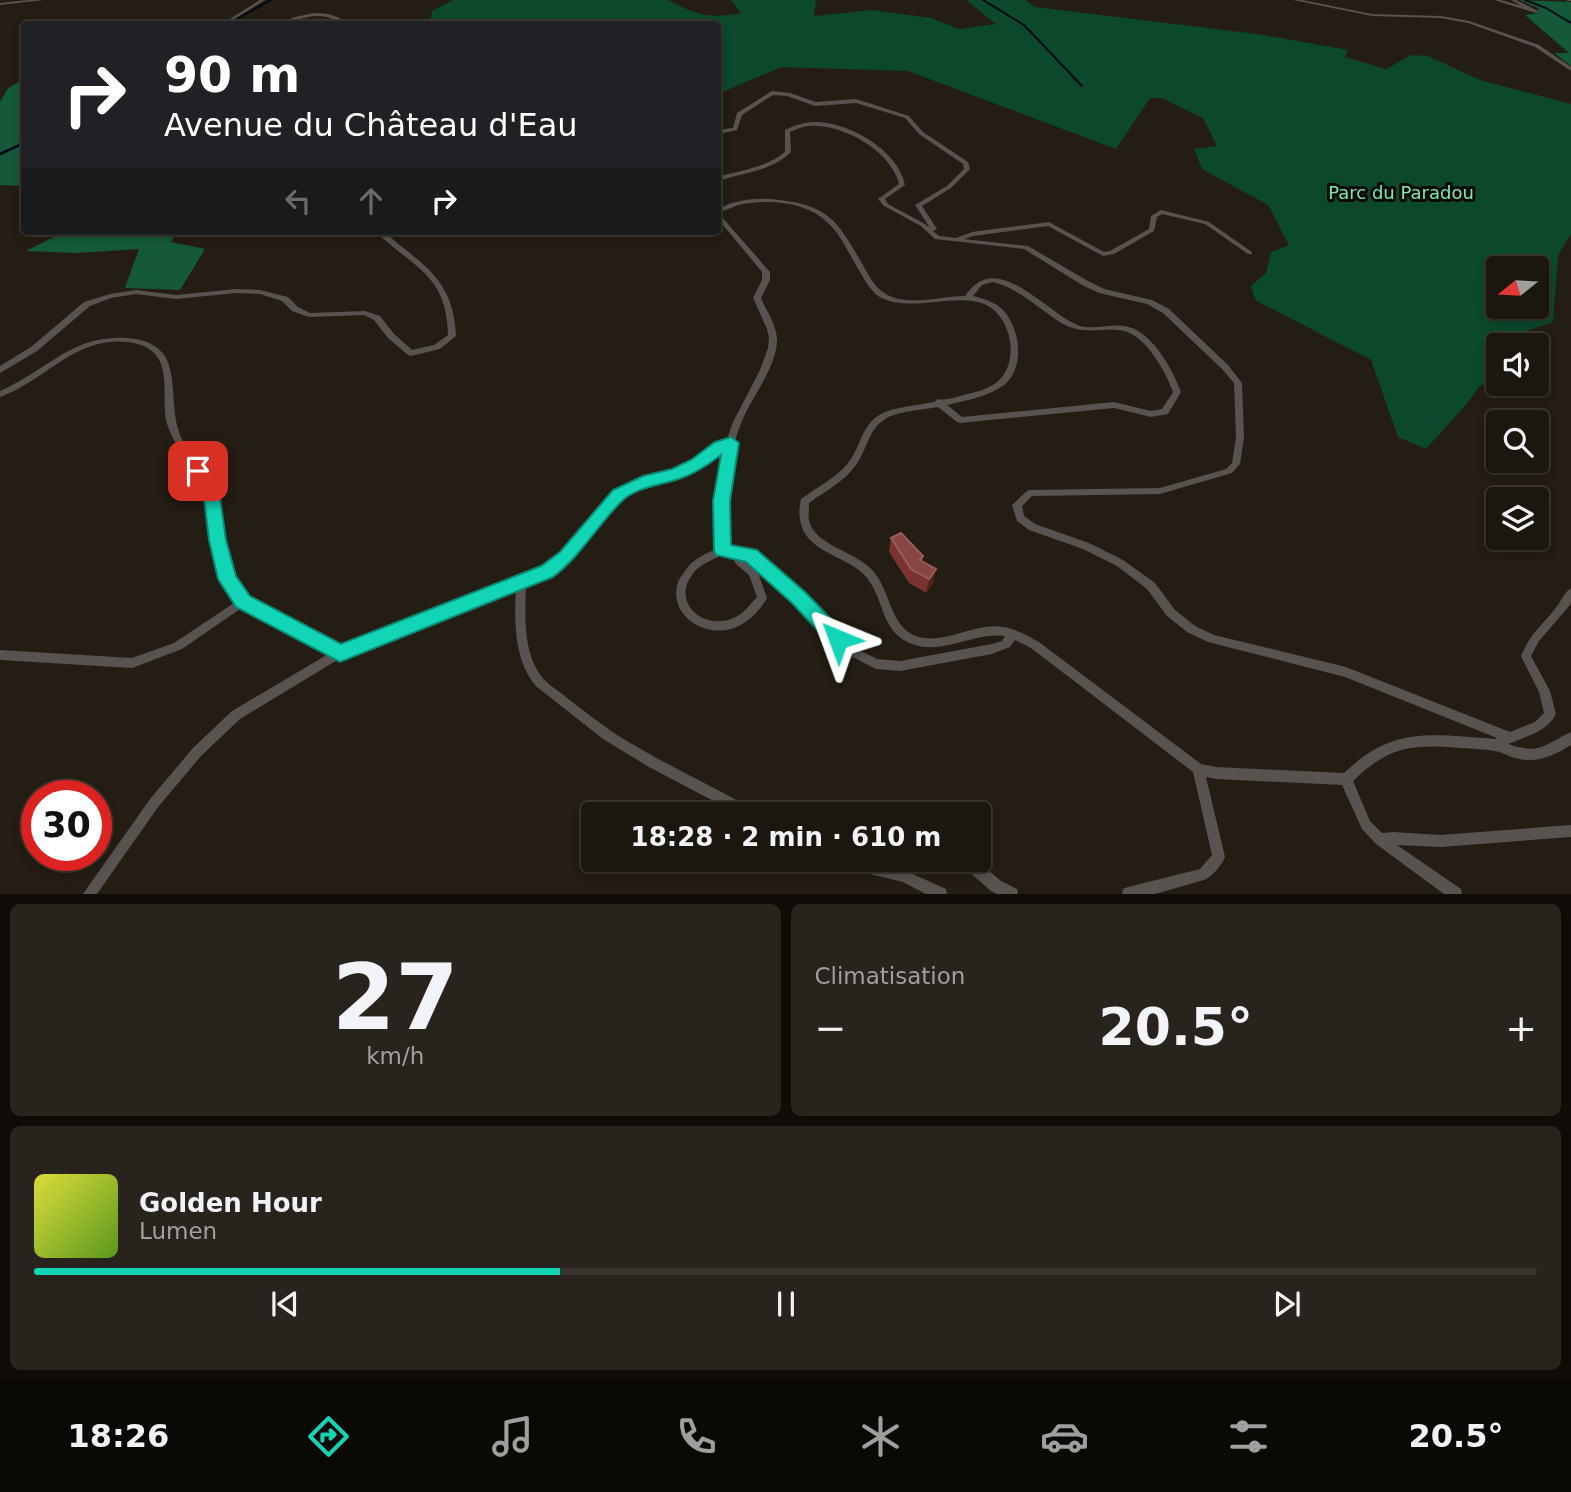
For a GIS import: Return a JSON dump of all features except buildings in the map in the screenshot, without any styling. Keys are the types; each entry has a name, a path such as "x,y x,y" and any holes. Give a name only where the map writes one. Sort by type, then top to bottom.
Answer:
{"street":[{"path":"0,4 42,0"},
{"path":"229,21 263,0"},
{"path":"1294,0 1334,4 1372,15 1440,17 1469,22 1537,46 1571,69"},
{"path":"1462,0 1473,0"},
{"path":"1496,0 1538,12 1513,0"},
{"path":"290,21 316,14 341,21"},
{"path":"721,132 736,129 739,114 772,93 788,94 815,104 856,101 907,117 921,133 966,163 967,169 949,187 918,205 929,224 953,238 1049,224 1093,250 1103,254 1112,253 1145,236 1152,230 1154,216 1161,212 1207,223 1250,253"},
{"path":"721,179 776,163 788,152 787,131 795,126 834,127 865,139 878,148 901,177 902,185 881,199 886,205 923,225 937,238 1026,247 1102,291 1149,302 1166,310 1238,383 1240,438 1236,464 1229,471 1160,491 1030,493 1017,505 1020,518 1032,527 1086,546 1120,563 1151,586 1171,613 1191,629 1212,639 1346,672 1508,737"},
{"path":"721,212 731,204 745,201 794,203 814,208 832,220 874,290 885,298 900,303 919,303 949,297 968,297 989,304 1007,319 1016,342 1012,363 1004,381 985,392 884,415 865,432 852,465 804,502 802,520 807,533 870,573 888,617 900,633 917,641 943,643 978,633 1000,631 1013,634 1035,645 1198,769 1216,773 1346,779 1358,766 1384,747 1407,741 1496,746 1523,756 1545,756 1571,738"},
{"path":"721,218 766,272 766,280 757,298 773,336 771,354 736,424 731,443 721,501 723,550"},
{"path":"0,370 34,349 88,304 110,296 136,292 176,297 236,291 260,292 285,299 295,309 309,314 349,312 377,318 391,337 411,353 437,347 452,336 453,323 442,290 433,274 383,235"},
{"path":"938,402 960,420 1114,405 1152,414 1165,412 1177,392 1172,377 1165,368 1139,335 1128,329 1114,326 1080,328 1064,321 1017,286 1002,280 988,282 972,290 968,297"},
{"path":"0,394 37,375 66,354 95,342 132,340 148,345 162,355 167,366 174,433 212,498 227,579 243,602 340,653"},
{"path":"89,894 154,803 197,752 236,715 340,653 547,572 567,557 619,494 649,480 686,470 721,446 731,443"},
{"path":"736,552 739,561 753,573 762,598 753,612 736,624 713,627 694,622 682,607 681,589 687,572 723,550 736,552 751,555 849,650 876,664 900,666 992,649 1006,644 1013,634"},
{"path":"521,582 522,632 536,678 580,717 628,751 728,802"},
{"path":"1496,746 1508,737 1527,733 1544,724 1550,714 1544,691 1526,656 1532,639 1557,615 1571,592"},
{"path":"0,655 132,663 178,646 243,602"},
{"path":"1128,894 1204,874 1219,857 1198,769"},
{"path":"1346,779 1366,825 1380,840 1456,894"},
{"path":"1380,840 1392,838 1441,841 1571,831"},
{"path":"887,872 904,876 942,894"},
{"path":"980,872 996,886 1012,894"}],"green space":[{"name":"Parc du Paradou","path":"453,0 668,0 695,12 720,16 741,13 731,0 816,0 814,16 872,10 931,18 959,29 996,24 966,0 1025,0 1035,7 1257,34 1348,50 1345,57 1386,69 1411,55 1428,56 1480,80 1571,104 1571,234 1558,255 1553,322 1524,333 1486,333 1486,384 1480,386 1426,449 1398,437 1371,360 1255,300 1251,286 1266,273 1271,252 1289,245 1268,205 1202,169 1194,149 1217,146 1203,118 1162,98 1150,98 1116,149 908,71 781,67 721,93 721,21 425,21 431,18 432,11"},
{"path":"1519,0 1571,2 1571,66 1554,53 1569,53 1525,15 1539,13 1538,8"},
{"path":"21,81 21,186 0,185 0,102 8,88"},
{"path":"58,235 175,235 171,242 205,249 180,290 125,288 139,249 77,253 26,251"}],"waterway":[{"path":"233,21 271,0"},
{"path":"983,0 1024,25 1082,86"},
{"path":"1525,0 1546,8 1571,23"},
{"path":"0,154 21,144"}],"route":[{"path":"198,471 212,498 227,579 243,602 340,653 547,572 567,557 619,494 649,480 676,474 697,464 721,446 731,443 721,501 720,535 723,550 751,555 798,597 838,639"}]}
